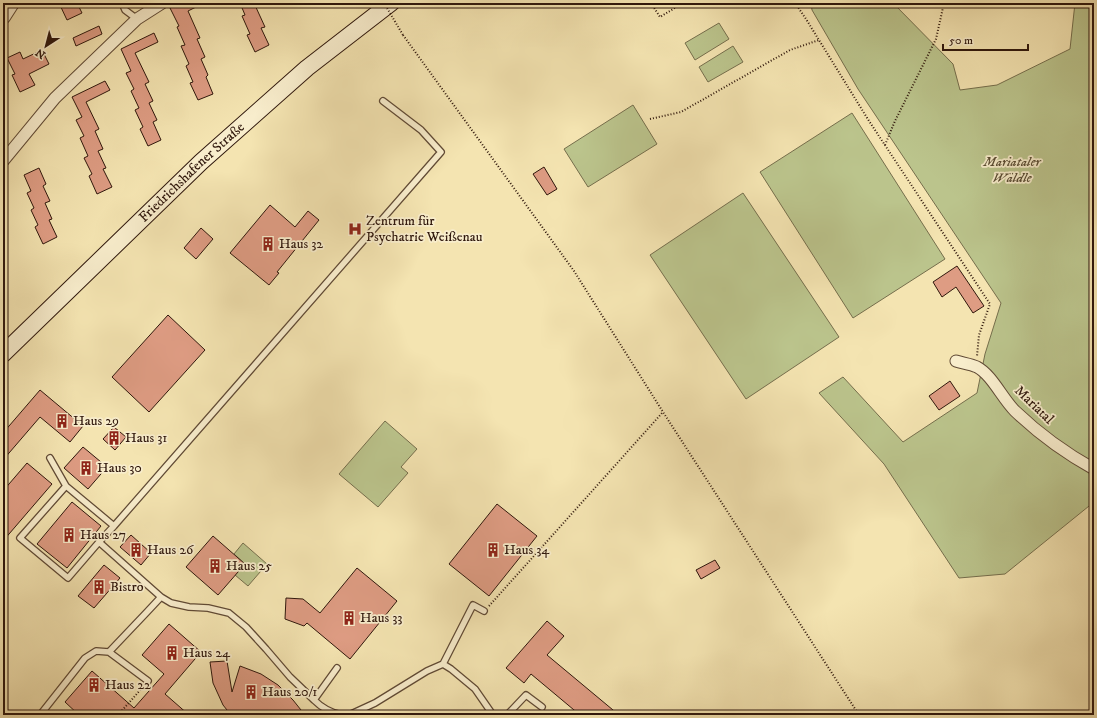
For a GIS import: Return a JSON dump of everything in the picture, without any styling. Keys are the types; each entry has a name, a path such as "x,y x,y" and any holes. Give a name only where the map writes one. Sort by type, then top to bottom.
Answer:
{"main road":[{"name":"Friedrichshafener Straße","path":"3,354 202,162 307,68 391,3"}],"street":[{"path":"3,17 12,3"},
{"path":"3,161 55,98 137,19 162,3"},
{"name":"Mariatal","path":"956,361 976,367 987,376 1008,404 1028,423 1052,443 1094,469"}],"lane":[{"path":"122,3 125,10 137,19"},
{"path":"66,486 20,538 68,578 441,152 421,130 383,101"},
{"path":"50,458 66,486 114,526"},
{"path":"99,542 171,603 189,607 208,608 229,613 246,627 290,677 321,707 333,713 342,715"},
{"path":"109,652 161,596"},
{"path":"349,715 375,703 427,670 443,664 473,605 484,611"},
{"path":"40,715 85,658 96,651 109,652 148,681"},
{"path":"443,664 475,689 493,715"},
{"path":"314,700 337,668"},
{"path":"507,715 526,695 542,707"}],"path":[{"path":"384,3 403,35 574,271 663,412 859,715"},
{"path":"651,3 660,17 683,3"},
{"path":"795,3 806,18 869,121 990,304 979,335 976,367"},
{"path":"885,145 895,121 936,38 944,3"},
{"path":"650,119 681,112 790,50 819,40"},
{"path":"484,611 663,412"},
{"path":"118,715 148,681"}],"green space":[{"name":"Mariataler Wäldle","path":"811,3 893,3 953,64 960,90 997,85 1070,49 1075,3 1094,3 1094,502 1005,574 959,578 884,464 819,393 843,377 903,442 977,393 985,354 1001,303 858,89 812,10"},
{"path":"719,23 729,39 695,60 685,43"},
{"path":"733,46 743,62 708,82 699,67"},
{"path":"633,105 657,144 588,187 564,149"},
{"path":"852,113 945,259 853,318 760,172"},
{"path":"743,193 839,337 746,399 650,255"},
{"path":"385,421 417,449 401,467 408,473 378,507 339,474"},
{"path":"243,543 267,564 248,586 235,575 245,564 234,554"}],"building":[{"path":"59,3 77,3 82,13 67,20"},
{"path":"182,3 204,3 188,11 200,38 197,39 205,57 201,59 208,75 206,77 213,94 198,100 190,83 193,82 186,66 189,64 181,46 185,45 177,27 179,26 170,8"},
{"path":"240,3 254,3 265,27 261,28 269,45 255,52 247,35 250,34 242,16 245,15"},
{"path":"99,26 102,34 76,46 73,38"},
{"path":"154,33 158,42 135,53 149,82 145,84 153,101 149,103 157,120 153,122 161,140 148,146 140,129 143,127 135,110 139,108 131,91 134,89 126,73 131,71 121,49"},
{"path":"42,50 49,64 29,74 35,85 20,92 12,75 15,74 7,58 20,52 23,59"},
{"path":"105,81 110,90 86,102 99,129 95,131 103,149 98,151 106,168 103,169 112,187 97,194 89,176 92,174 84,158 88,156 80,138 84,136 76,120 82,117 72,97"},
{"path":"544,167 557,189 547,195 533,174"},
{"path":"39,168 46,184 43,186 50,201 45,203 52,219 49,220 57,237 43,244 35,227 38,225 31,210 34,208 27,193 31,191 24,175"},
{"name":"Haus 32","path":"270,205 295,227 308,211 319,220 277,272 279,273 269,285 230,253"},
{"path":"201,228 213,239 196,259 184,248"},
{"path":"957,266 984,306 973,313 956,287 942,297 933,282"},
{"path":"168,315 205,350 149,412 112,377"},
{"path":"950,381 960,396 939,410 929,396"},
{"name":"Haus 29","path":"40,390 83,426 70,442 40,417 3,460 3,433"},
{"name":"Haus 31","path":"114,427 126,437 115,450 103,439"},
{"name":"Haus 30","path":"83,447 107,467 88,489 64,468"},
{"path":"27,463 52,484 3,541 3,491"},
{"name":"Haus 27","path":"72,502 101,526 67,568 37,544"},
{"name":"Haus 34","path":"497,504 537,536 489,596 449,564"},
{"name":"Haus 26","path":"131,535 151,553 141,565 120,547"},
{"name":"Haus 25","path":"213,536 245,564 218,595 186,567"},
{"path":"715,560 720,568 701,579 696,570"},
{"name":"Bistro","path":"104,565 120,578 94,608 78,596"},
{"name":"Haus 33","path":"357,568 397,601 350,659 307,623 304,626 285,619 286,598 303,599 320,613"},
{"path":"547,621 564,636 547,655 619,715 580,715 531,674 524,683 506,668"},
{"path":"169,624 201,652 165,694 189,715 79,715 65,702 92,671 134,708 164,674 142,655"},
{"name":"Haus 20/1","path":"227,661 232,692 240,666 261,674 278,685 305,715 231,715 223,705 213,683 210,662"}],"place":[{"name":"Zentrum für Psychatrie Weißenau","path":"355,229"},
{"name":"Haus 32","path":"268,244"},
{"name":"Haus 29","path":"62,421"},
{"name":"Haus 31","path":"114,438"},
{"name":"Haus 30","path":"86,468"},
{"name":"Haus 27","path":"69,535"},
{"name":"Haus 26","path":"136,550"},
{"name":"Haus 34","path":"493,550"},
{"name":"Haus 25","path":"215,566"},
{"name":"Bistro","path":"99,587"},
{"name":"Haus 33","path":"349,618"},
{"name":"Haus 24","path":"172,653"},
{"name":"Haus 22","path":"94,685"},
{"name":"Haus 20/1","path":"251,692"}]}
